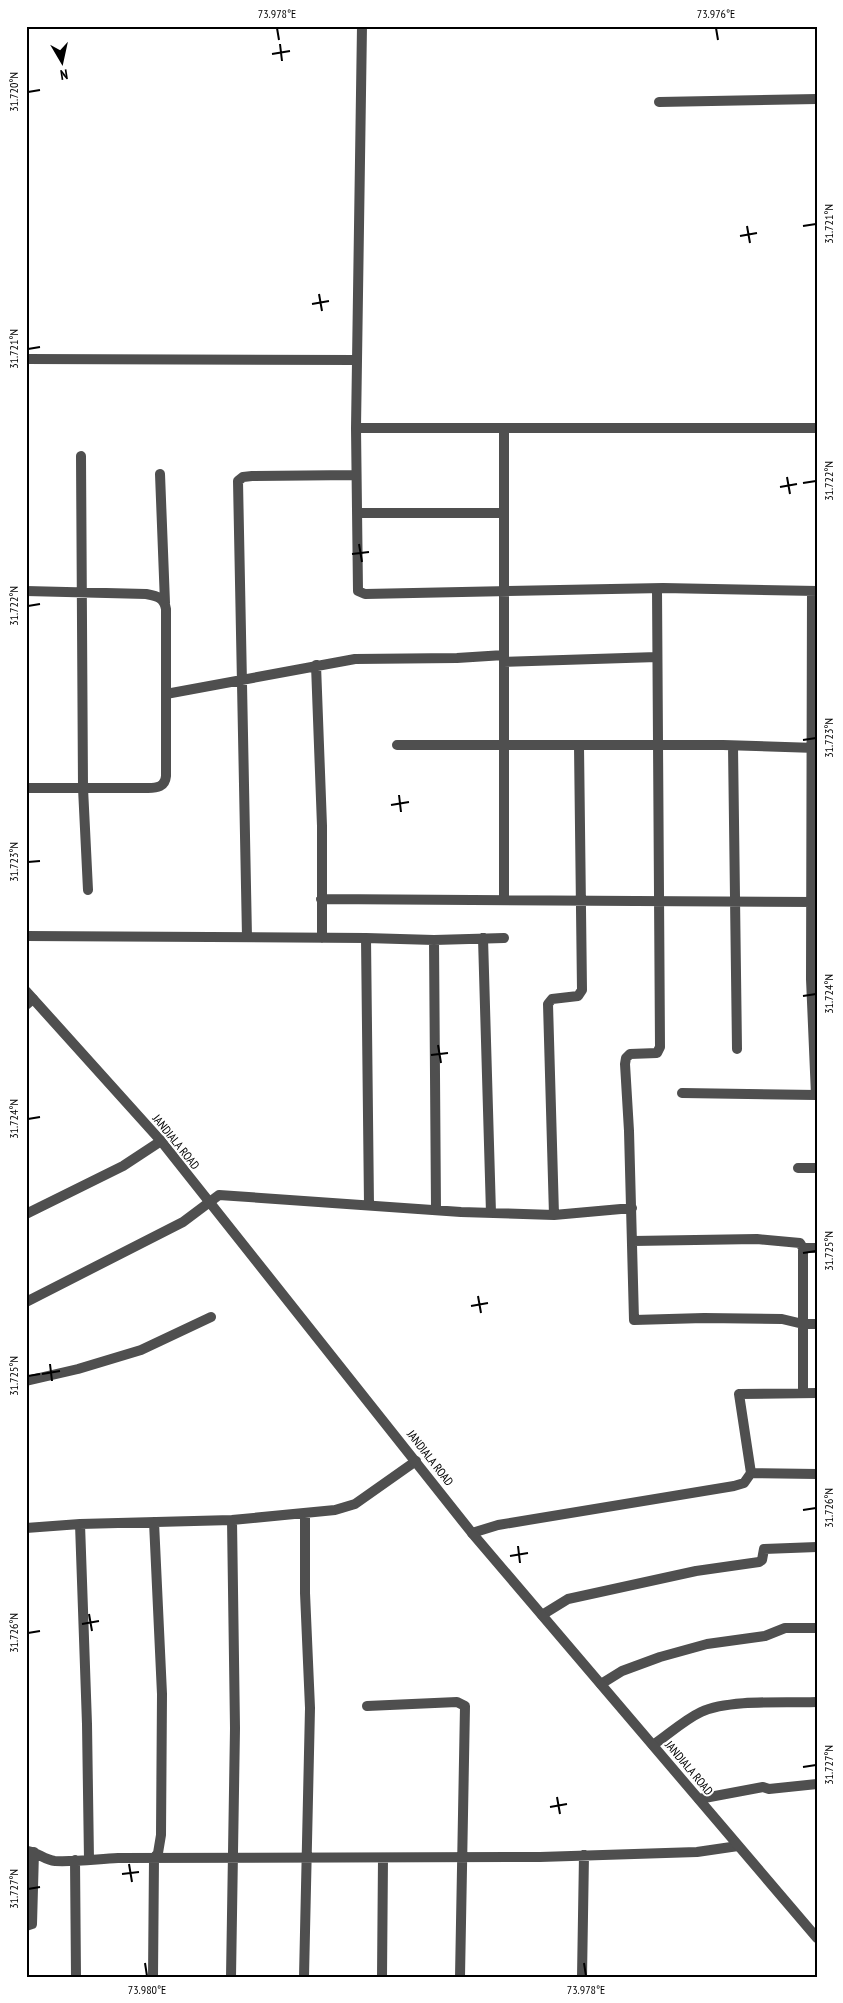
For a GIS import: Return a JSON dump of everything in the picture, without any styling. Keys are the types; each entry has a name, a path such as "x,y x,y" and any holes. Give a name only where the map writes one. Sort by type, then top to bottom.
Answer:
{"street":[{"path":"362,26 356,428 358,591 360,593 504,592 657,588 814,591 814,979 816,1095 682,1093"},
{"path":"659,102 817,99"},
{"path":"26,360 357,360"},
{"path":"356,428 817,428"},
{"path":"504,428 504,900"},
{"path":"81,456 83,788 88,890"},
{"path":"26,788 148,788 161,786 165,782 165,602 160,474"},
{"path":"247,937 240,479 252,476 356,475"},
{"path":"357,513 504,513"},
{"path":"657,588 660,1047 657,1053 630,1054 626,1058 625,1064 632,1208 634,1320 772,1319 793,1320 803,1324 817,1324"},
{"path":"26,591 146,594 158,597 165,602"},
{"path":"166,694 356,659 657,656"},
{"path":"316,665 322,826 322,938"},
{"path":"397,745 814,748"},
{"path":"554,1214 548,1004 552,999 578,996 582,990 579,746"},
{"path":"734,746 737,1049"},
{"path":"321,899 814,902"},
{"path":"26,936 434,940 504,938"},
{"path":"366,938 369,1205"},
{"path":"483,938 492,1213"},
{"path":"434,940 436,1210"},
{"name":"JANDIALA ROAD","path":"28,998 161,1141 472,1533 817,1938"},
{"path":"26,1214 123,1166 161,1141"},
{"path":"798,1168 817,1168"},
{"path":"26,1302 183,1222 219,1195 492,1213 554,1214 632,1208"},
{"path":"633,1241 758,1239 800,1243 803,1248 803,1393"},
{"path":"803,1248 817,1248"},
{"path":"26,1382 141,1350 211,1317"},
{"path":"472,1533 498,1525 744,1483 751,1473 739,1394 817,1393"},
{"path":"26,1528 80,1524 232,1520 335,1510 355,1504 416,1461"},
{"path":"751,1473 817,1474"},
{"path":"304,1977 310,1708 305,1593 305,1513"},
{"path":"230,1977 234,1728 232,1520"},
{"path":"153,1977 154,1858 158,1853 161,1835 162,1694 154,1522"},
{"path":"80,1524 87,1724 89,1860"},
{"path":"542,1615 568,1599 696,1572 758,1562 762,1560 764,1548 817,1547"},
{"path":"601,1684 622,1672 660,1657 707,1644 772,1635 785,1628 817,1628"},
{"path":"367,1706 457,1702 464,1704 460,1977"},
{"path":"653,1745 700,1712 715,1708 752,1704 817,1702"},
{"path":"699,1799 763,1787 770,1789 817,1784"},
{"path":"26,1926 32,1924 30,1851 46,1859 75,1860 154,1858 462,1858 697,1852 738,1846"},
{"path":"582,1977 584,1855"},
{"path":"382,1977 383,1858"},
{"path":"75,1860 76,1977"}]}
